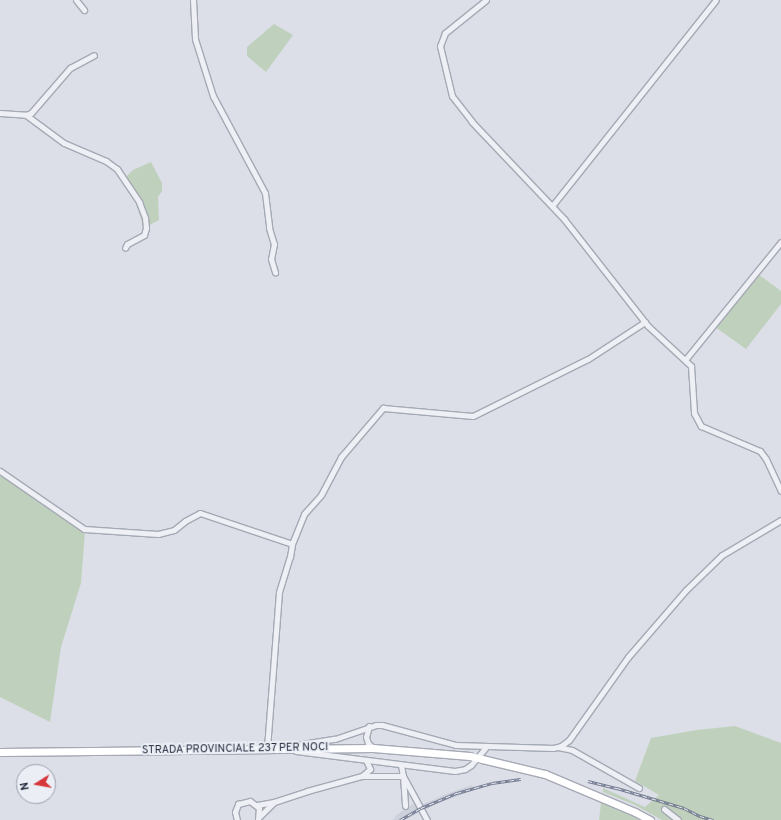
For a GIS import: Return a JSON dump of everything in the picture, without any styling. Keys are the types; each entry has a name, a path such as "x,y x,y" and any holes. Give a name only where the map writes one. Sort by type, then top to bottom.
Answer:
{"main road":[{"name":"STRADA PROVINCIALE 237 PER NOCI","path":"0,752 373,748 470,756 545,774 635,812 650,820"}],"street":[{"path":"76,0 84,10"},
{"path":"193,0 195,39 213,96 265,193 269,228 274,244 271,259 275,272"},
{"path":"486,0 445,33 440,46 452,96 472,122 564,218 645,322 691,366 694,412 701,426 760,451 766,459 781,492"},
{"path":"552,206 716,0"},
{"path":"0,113 31,114 70,68 94,55"},
{"path":"26,115 64,143 106,161 117,169 130,186 139,202 145,218 146,228 144,235 127,244 125,248"},
{"path":"684,360 781,242"},
{"path":"267,748 279,592 290,557 292,544 304,514 321,495 341,457 383,408 473,416 588,360 645,322"},
{"path":"0,471 84,529 145,535 158,534 174,530 184,521 200,513 292,544"},
{"path":"557,747 569,740 628,657 686,590 722,555 781,520"},
{"path":"296,748 302,744 334,739 369,726 382,725 456,745 486,747 557,747 572,750 639,788"},
{"path":"369,726 366,737 368,743 373,748"},
{"path":"282,748 296,752 455,771 465,769 471,765 486,747"},
{"path":"362,776 370,769 366,760"},
{"path":"401,765 404,776 427,820"},
{"path":"237,820 235,812 242,802 250,801 257,804 274,802 362,776 404,776"},
{"path":"404,776 405,806"},
{"path":"259,818 274,802"},
{"path":"257,804 260,812 259,818"},
{"path":"664,809 678,820"}],"shaded area":[{"path":"472,785 474,790 436,804 405,820 392,820 395,816 413,804 417,807 446,794"}],"green space":[{"path":"274,24 293,35 266,72 247,56 247,47"},
{"path":"151,162 162,183 162,191 158,197 159,220 144,228 133,195 123,180 133,170"},
{"path":"758,274 781,291 781,304 746,349 715,327"},
{"path":"1,474 42,505 85,531 81,583 61,647 50,722 0,697"},
{"path":"735,726 781,743 781,820 662,820 635,805 603,792 603,788 645,807 659,795 635,781 651,738 697,730"},
{"path":"601,803 632,816 639,820 599,820"}],"railway":[{"path":"400,820 421,808 457,793 492,783 521,779"},
{"path":"588,781 684,808 700,816 713,820"}]}
